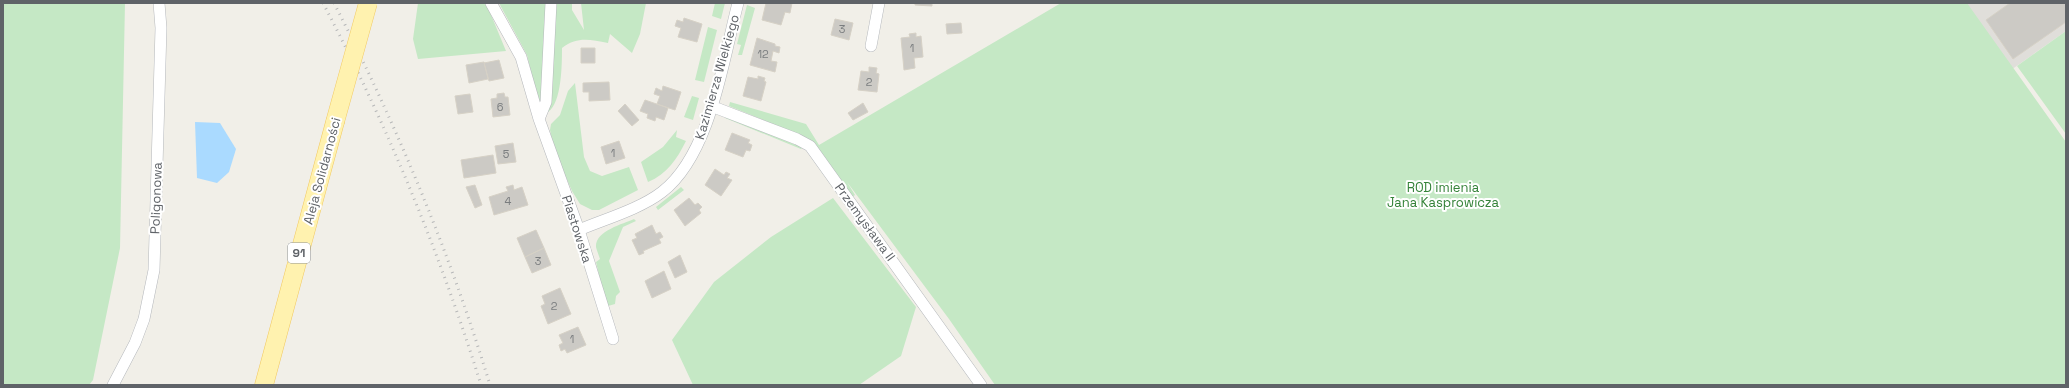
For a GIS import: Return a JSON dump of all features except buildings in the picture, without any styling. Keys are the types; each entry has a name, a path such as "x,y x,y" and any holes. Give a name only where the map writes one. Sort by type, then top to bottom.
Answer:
{"main road":[{"name":"Aleja Solidarności","path":"264,385 368,3"}],"street":[{"name":"Poligonowa","path":"113,385 135,343 144,319 154,270 161,28 159,3"},
{"name":"Piastowska","path":"491,3 521,58 539,119 579,230 613,339"},
{"path":"539,119 546,102 551,3"},
{"name":"Kazimierza Wielkiego","path":"579,230 648,200 672,183 689,162 697,147 711,106 738,3"},
{"path":"872,46 879,3"},
{"name":"Przemysława II","path":"711,106 797,139 810,146 981,385"}],"shaded area":[{"path":"1964,3 2066,3 2066,31 2011,70"}],"green space":[{"path":"3,3 125,3 120,248 93,380 89,385 3,385"},
{"path":"418,3 484,3 489,10 506,51 418,59 413,39"},
{"path":"499,3 548,3 541,108 527,55"},
{"path":"555,3 572,3 572,10 584,30 581,3 646,3 640,34 632,53 610,34 608,43 579,40 562,48 559,92 553,107 548,112"},
{"path":"715,3 725,3 721,19 712,16"},
{"name":"ROD imienia Jana Kasprowicza","path":"1061,3 1967,3 2066,142 2066,385 995,385 949,319 847,182 855,195 852,197 814,143 807,138 729,106 730,102 806,124 819,145"},
{"path":"747,5 755,8 742,55 738,55 741,45 737,44"},
{"path":"708,27 717,30 704,82 695,80"},
{"path":"2066,31 2066,134 2017,66"},
{"path":"575,83 584,157 590,171 602,176 629,167 638,190 599,210 592,210 580,204 572,191 554,150 550,130 551,124 560,115 568,91"},
{"path":"692,96 699,98 693,120 684,117"},
{"path":"726,117 802,148 801,149 725,118"},
{"path":"677,130 676,137 686,141 683,148 671,165 661,175 648,182 641,162 663,147"},
{"path":"681,187 684,190 658,210 656,207"},
{"path":"833,198 916,307 901,356 859,385 693,385 672,340 714,282 771,237"},
{"path":"634,219 636,221 623,227 609,261 620,292 616,296 615,304 608,306 598,280 599,275 596,262 600,259 596,247 597,241 610,229"}],"water":[{"path":"195,122 220,123 236,149 229,172 217,183 197,178"}],"railway":[{"path":"323,3 369,96 411,190 448,287 481,385"},
{"path":"334,3 379,96 421,191 458,287 490,385"}]}
